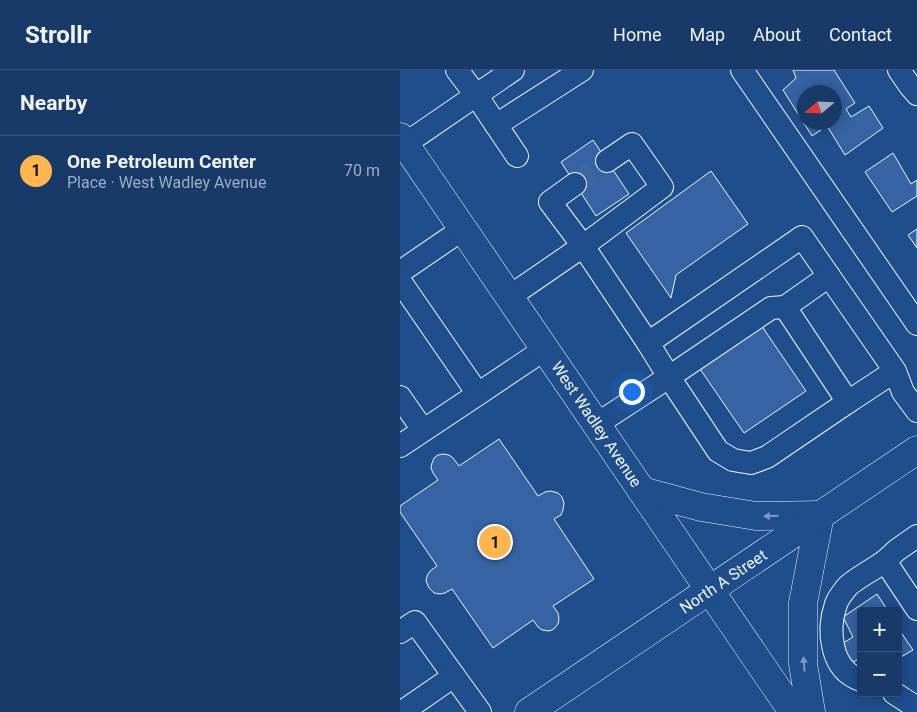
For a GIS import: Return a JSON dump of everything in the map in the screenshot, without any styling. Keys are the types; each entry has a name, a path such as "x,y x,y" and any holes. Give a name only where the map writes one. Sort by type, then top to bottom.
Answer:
{"main road":[{"name":"West Wadley Avenue","path":"402,140 793,712"},
{"name":"North A Street","path":"529,712 917,451"},
{"path":"642,491 702,508 756,516 820,515 804,603 803,664 811,712"}],"lane":[{"path":"457,70 517,156"},
{"path":"402,140 476,95 512,70"},
{"path":"496,125 582,70"},
{"path":"742,70 917,324"},
{"path":"899,70 917,94"},
{"path":"509,297 662,187 632,144 607,161"},
{"path":"575,184 550,202 648,343 718,451 733,460 751,463 767,457 895,371"},
{"path":"400,272 463,229"},
{"path":"648,343 802,237 895,371 903,392 917,411"},
{"path":"597,424 771,308 785,307 829,276"},
{"path":"400,281 478,394"},
{"path":"785,307 848,402"},
{"path":"400,446 545,349"},
{"path":"400,397 423,430"},
{"path":"857,679 840,665 833,650 832,624 836,603 848,586 917,536"},
{"path":"885,561 917,609"},
{"path":"400,632 415,622 480,712"},
{"path":"402,712 454,676"},
{"path":"900,697 917,710"}],"building":[{"path":"793,70 834,70 855,103 846,109 851,117 869,106 883,128 845,155 829,130 842,130 842,85 797,85 797,112 783,90 796,78"},
{"path":"808,130 821,130 812,136"},
{"path":"593,140 629,194 596,216 561,162"},
{"path":"893,153 911,184 917,180 917,196 892,212 865,172"},
{"path":"711,171 748,224 676,275 671,298 626,233"},
{"path":"917,229 917,248 908,235"},
{"path":"761,325 806,391 744,433 700,369"},
{"path":"499,439 538,496 551,491 558,493 562,497 564,503 563,510 561,515 554,519 594,579 553,606 558,613 559,619 554,629 549,631 542,630 533,620 493,648 452,589 440,594 434,593 429,588 426,581 427,576 437,566 400,512 400,506 438,480 431,468 434,458 438,455 449,455 459,466"},
{"path":"877,594 885,607 858,607"},
{"path":"857,608 857,660 853,662 840,645 853,637 843,617"},
{"path":"902,634 913,650 902,656"}],"tunnel":[{"path":"575,184 607,161"}],"place":[{"name":"One Petroleum Center","path":"495,542"}]}
